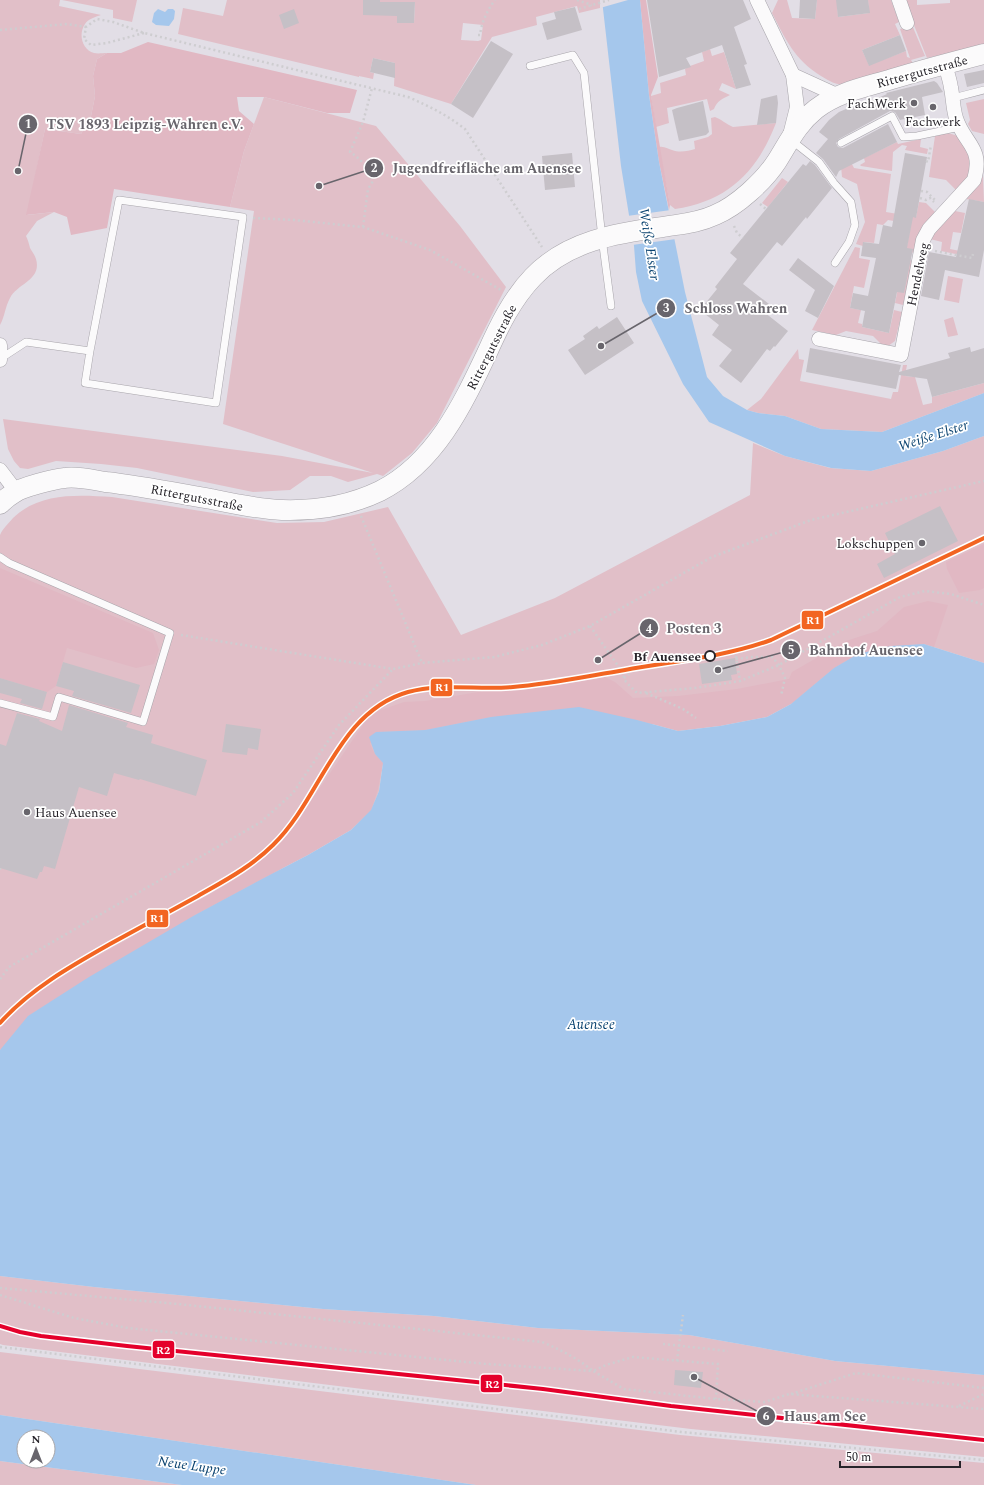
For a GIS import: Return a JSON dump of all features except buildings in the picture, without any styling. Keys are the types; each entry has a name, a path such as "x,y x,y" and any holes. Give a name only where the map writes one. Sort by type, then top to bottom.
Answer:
{"main road":[{"name":"Rittergutsstraße","path":"16,491 67,477 138,486 256,508 308,510 332,507 355,501 380,490 403,477 425,457 444,433 465,399 504,317 515,298 533,277 552,261 572,249 602,238 625,232 698,221 712,217 734,204 760,182 777,161 789,139 815,110 839,96 858,88 984,54"},
{"path":"0,504 16,491"}],"street":[{"path":"757,0 793,75 797,107 789,139"},
{"path":"899,0 907,23"},
{"name":"Hendelweg","path":"819,339 901,355 923,240 929,229 974,180 977,169 977,157 973,146 960,127 956,117 945,64"},
{"path":"793,75 839,96"},
{"path":"0,345 0,359"},
{"path":"0,470 16,491"}],"lane":[{"path":"530,66 573,55 584,73 611,306"},
{"path":"953,98 984,90"},
{"path":"841,143 892,116 903,136 960,127"},
{"path":"789,139 819,162 834,183 851,202 855,225 849,242 835,263"},
{"path":"120,200 243,217 216,402 85,383 90,351 120,200"},
{"path":"0,359 26,342 90,351"},
{"path":"0,557 9,563 170,633 143,722 59,697 53,718 0,703"}],"path":[{"path":"478,36 480,36 481,26 486,12 496,0"},
{"path":"577,0 592,5"},
{"path":"579,9 609,0"},
{"path":"144,32 107,43 91,45 84,39 86,27 97,19 113,22 144,32 408,97 431,107 452,119 465,129 552,261"},
{"path":"0,30 67,24 86,27"},
{"path":"363,227 368,189 373,181 369,171 359,157 350,152 363,122 372,88"},
{"path":"926,161 928,162 933,132"},
{"path":"921,191 927,192"},
{"path":"920,198 926,200"},
{"path":"243,217 294,220 363,227 430,250 515,298"},
{"path":"731,220 737,232 743,238"},
{"path":"921,248 972,258 973,254"},
{"path":"188,636 393,669 422,663 494,656 542,645 590,626 712,557 811,520 984,481"},
{"path":"355,501 422,663"},
{"path":"590,626 621,670 624,678 637,693 646,693 696,688 740,681 779,665 900,597 925,591 951,594 984,605"},
{"path":"740,681 736,658 772,656 779,665 785,678 782,696"},
{"path":"0,979 8,967 261,822 293,793 339,725 393,669"},
{"path":"624,678 629,674"},
{"path":"646,693 683,710 696,718"},
{"path":"0,1288 178,1304 542,1342 567,1352 582,1361 593,1371 624,1389 716,1399 765,1402 856,1373 984,1388"},
{"path":"0,1295 74,1318 128,1328 487,1364 593,1371 606,1365 633,1357 718,1364 716,1399"},
{"path":"677,1361 683,1315"},
{"path":"663,1344 728,1351"},
{"path":"0,1347 681,1432 984,1460"},
{"path":"789,1394 984,1409"},
{"path":"959,1406 984,1394"}],"shaded area":[{"path":"0,0 60,0 59,6 101,15 86,22 82,32 82,41 90,51 96,53 107,53 97,59 93,76 95,96 91,116 81,134 45,129 27,215 54,212 37,221 26,236 36,259 36,272 33,277 18,289 10,298 0,325"},
{"path":"62,0 137,0 132,22 113,18 113,10"},
{"path":"227,0 600,0 600,8 579,13 577,6 536,17 537,25 492,37 451,104 394,86 395,63 373,58 370,72 374,73 373,79 178,34 183,8 223,16","holes":["397,2 415,2 414,23 397,22","463,23 483,25 481,40 461,40"]},
{"path":"640,0 646,0 658,77 651,95 670,205 669,210 659,162 649,95"},
{"path":"778,0 787,0 792,18 815,19 817,0 837,0 838,17 869,13 868,0 891,0 899,22 895,24 900,35 862,50 869,65 906,51 907,57 910,58 900,29 912,25 925,56 911,60 914,65 846,85 833,82 812,70 797,56 772,13"},
{"path":"904,0 917,0 917,5 950,3 950,0 984,0 984,45 927,58"},
{"path":"148,42 357,90 350,113 327,113 264,97 237,97 239,111 254,124 244,151 230,207 114,189 107,228 71,235 67,217 54,212 26,215 45,129 81,134 91,116 95,96 93,76 97,59 107,53 121,53"},
{"path":"710,49 712,56 724,52 736,89 722,83 719,90 730,95 720,100 714,109 710,111 707,99 667,108 669,123 656,127 651,96 661,93 660,83 686,75 685,69 704,61 702,52"},
{"path":"264,97 376,126 460,226 506,287 437,423 412,453 383,476 377,474 348,482 331,476 310,476 290,490 253,492 137,468 101,464 56,461 28,469 20,468 14,461 8,449 3,419 282,456 373,473 223,424 254,211 230,207 244,151"},
{"path":"984,99 984,134 972,131 968,124 970,120 966,103"},
{"path":"715,117 733,127 776,123 760,156 750,170 738,181 725,191 710,199 694,205 675,209 670,205 659,147 678,151 695,149 694,141 708,137 712,134 711,118"},
{"path":"948,133 958,136 972,160 967,179 956,190 946,180 929,177 935,136"},
{"path":"921,139 920,147 928,149 927,154 905,150 907,146 902,145 893,152 892,171 860,165 865,162 864,158 897,142 898,144"},
{"path":"846,153 854,168 891,174 886,212 916,217 919,202 926,203 935,212 914,253 906,251 911,224 888,220 883,225 877,224 874,243 864,242 863,246 856,244 865,222 857,184 842,177 841,166"},
{"path":"983,176 984,202 966,199 979,184"},
{"path":"782,178 788,182 768,207 762,203"},
{"path":"955,211 965,213 961,233 953,232 950,249 970,253 970,257 941,251 942,242 930,239"},
{"path":"855,247 860,248 859,258 870,260 864,288 854,286 850,308 861,310 858,323 862,324 862,327 889,333 894,310 902,312 895,341 888,346 881,344 873,336 846,331 836,335 812,330"},
{"path":"904,259 913,261 903,305 895,303"},
{"path":"948,276 963,279 959,303 944,300"},
{"path":"953,317 958,335 948,337 944,320"},
{"path":"798,349 799,359 804,360 800,381 891,399 893,392 898,392 903,365 907,365 905,376 915,377 923,405 932,403 932,397 984,383 984,393 882,432 821,429 785,416 758,413 747,410 761,399"},
{"path":"984,436 984,663 924,644 791,704 383,763 379,791 371,811 0,1050 0,535 13,518 35,503 60,497 112,497 277,523 324,522 388,507 461,635 555,598 750,495 753,443 785,456 830,468 871,471 943,451"},
{"path":"984,544 984,588 959,593 947,569 946,562"},
{"path":"0,568 153,633 159,650 154,664 136,668 67,648 56,686 47,692 0,678"},
{"path":"928,601 948,605 934,647 924,644 891,646 858,654 834,668 791,704 767,717 720,726 678,731 637,720 491,717 425,730 376,732 370,744 375,754 383,763 378,789 371,811 351,830 308,855 195,915 0,1050 0,1029 5,1021 13,1012 36,994 100,955 234,880 265,857 291,830 365,722 378,711 404,702 425,701 490,690 521,690 605,677 615,682 633,698 678,696 737,689 789,679 792,672 846,641 877,631 904,607"},
{"path":"0,1276 94,1287 323,1309 434,1316 538,1328 689,1335 835,1361 984,1375 984,1437 8,1329 0,1326"},
{"path":"0,1328 26,1336 528,1390 769,1421 984,1443 984,1457 691,1429 3,1345 0,1344"},
{"path":"0,1352 680,1435 984,1463 984,1485 476,1485 0,1415"},
{"path":"0,1461 16,1463 16,1469 56,1468 182,1485 0,1485"}],"water":[{"name":"Weiße Elster","path":"602,0 640,0 649,95 659,162 685,292 707,377 723,396 747,410 758,413 785,416 821,429 882,432 984,393 984,436 943,451 871,471 831,468 785,456 709,422 683,384 642,301 636,272 634,246 621,166"},
{"path":"158,9 165,12 168,9 173,9 175,11 174,19 169,26 156,25 152,22 154,13"},
{"name":"Auensee","path":"924,644 984,663 984,1375 835,1361 689,1335 538,1328 434,1316 323,1309 94,1287 0,1276 0,1050 28,1016 89,977 195,915 308,855 351,830 371,810 379,791 383,763 375,754 369,737 376,732 425,730 491,717 579,707 678,731 720,726 767,717 791,704 834,668 858,654 891,646"},
{"name":"Neue Luppe","path":"0,1415 476,1485 182,1485 56,1468 56,1429 16,1429 16,1463 0,1461"}],"pier":[{"path":"600,0 628,0 600,8"},
{"path":"671,210 676,239 632,245 627,216"}],"transit line":[{"name":"R1","path":"0,1023 24,999 66,970 227,879 265,853 290,826 347,737 364,718 384,702 408,692 421,689 447,687 500,688 541,684 735,651 771,640 984,538"},
{"name":"R2","path":"0,1326 41,1336 127,1346 543,1389 671,1406 984,1440"}],"place":[{"name":"FachWerk","path":"914,103"},
{"name":"Fachwerk","path":"933,107"},
{"name":"TSV 1893 Leipzig-Wahren e.V.","path":"18,171"},
{"name":"Jugendfreifläche am Auensee","path":"319,186"},
{"name":"Schloss Wahren","path":"601,346"},
{"name":"Lokschuppen","path":"922,543"},
{"name":"Bf Auensee","path":"710,656"},
{"name":"Posten 3","path":"598,660"},
{"name":"Bahnhof Auensee","path":"718,670"},
{"name":"Haus Auensee","path":"27,812"},
{"name":"Haus am See","path":"694,1377"}]}
